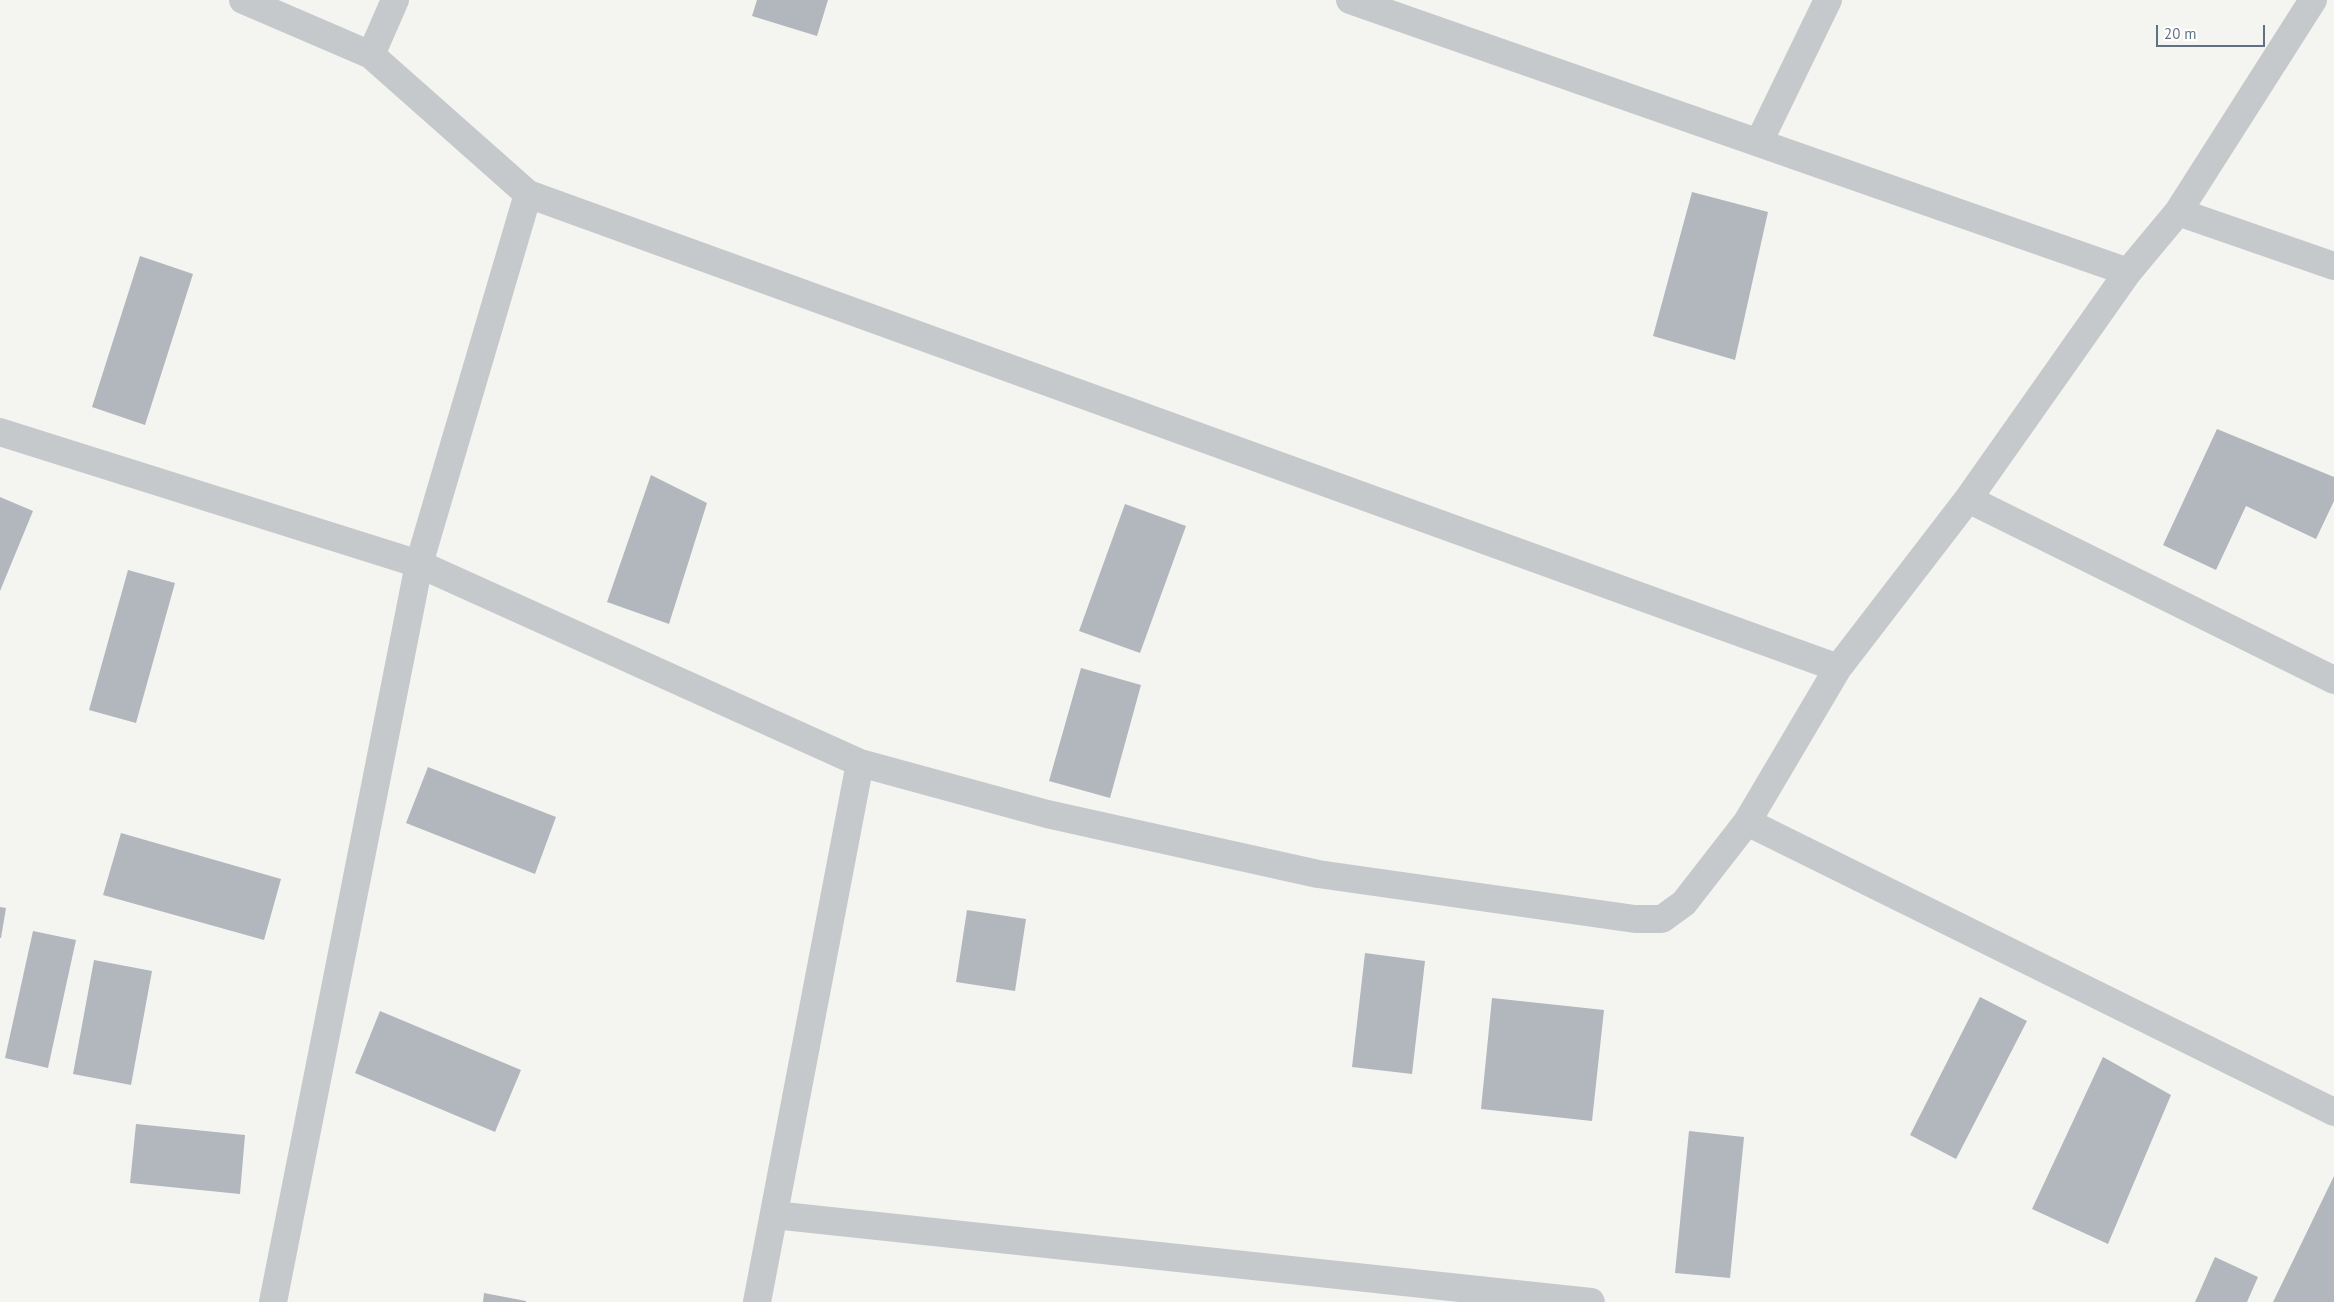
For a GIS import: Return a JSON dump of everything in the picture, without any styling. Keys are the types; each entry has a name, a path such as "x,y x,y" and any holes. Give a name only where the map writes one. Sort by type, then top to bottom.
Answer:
{"street":[{"path":"243,0 371,55 528,194 1838,668"},
{"path":"371,55 395,0"},
{"path":"1350,0 2128,272"},
{"path":"1759,142 1828,0"},
{"path":"0,432 419,564 860,763 1047,814 1318,874 1635,919 1662,919 1684,903 1747,822 1838,668 1968,499 2128,272 2178,212 2313,0"},
{"path":"273,1302 419,564 528,194"},
{"path":"2178,212 2334,266"},
{"path":"1968,499 2334,680"},
{"path":"756,1302 860,763"},
{"path":"1747,822 2334,1112"},
{"path":"774,1215 1591,1302"}],"building":[{"path":"757,0 828,0 817,36 752,16"},
{"path":"1692,192 1768,212 1735,360 1653,336"},
{"path":"140,256 193,274 145,425 92,407"},
{"path":"2217,429 2334,477 2334,501 2316,539 2246,506 2216,570 2163,545"},
{"path":"651,475 707,503 669,624 607,602"},
{"path":"0,497 33,511 0,591"},
{"path":"1125,504 1186,526 1140,653 1079,631"},
{"path":"128,570 175,583 136,723 89,710"},
{"path":"1081,668 1141,685 1110,798 1049,781"},
{"path":"428,767 556,817 535,874 406,823"},
{"path":"121,833 281,879 264,940 103,895"},
{"path":"0,907 6,908 1,938 0,938"},
{"path":"967,910 1026,919 1015,991 956,982"},
{"path":"33,931 76,940 48,1068 5,1058"},
{"path":"1365,953 1425,961 1412,1074 1352,1067"},
{"path":"94,960 152,971 131,1085 73,1074"},
{"path":"1980,997 2027,1021 1956,1159 1910,1135"},
{"path":"1492,998 1604,1010 1592,1121 1481,1109"},
{"path":"380,1011 521,1070 495,1132 355,1073"},
{"path":"2103,1057 2171,1095 2108,1244 2032,1209"},
{"path":"136,1124 245,1135 240,1194 130,1183"},
{"path":"1689,1131 1744,1137 1730,1278 1675,1273"},
{"path":"2334,1176 2334,1302 2273,1302"},
{"path":"2215,1257 2258,1277 2247,1302 2195,1302"},
{"path":"484,1293 526,1301 526,1302 483,1302"}]}
